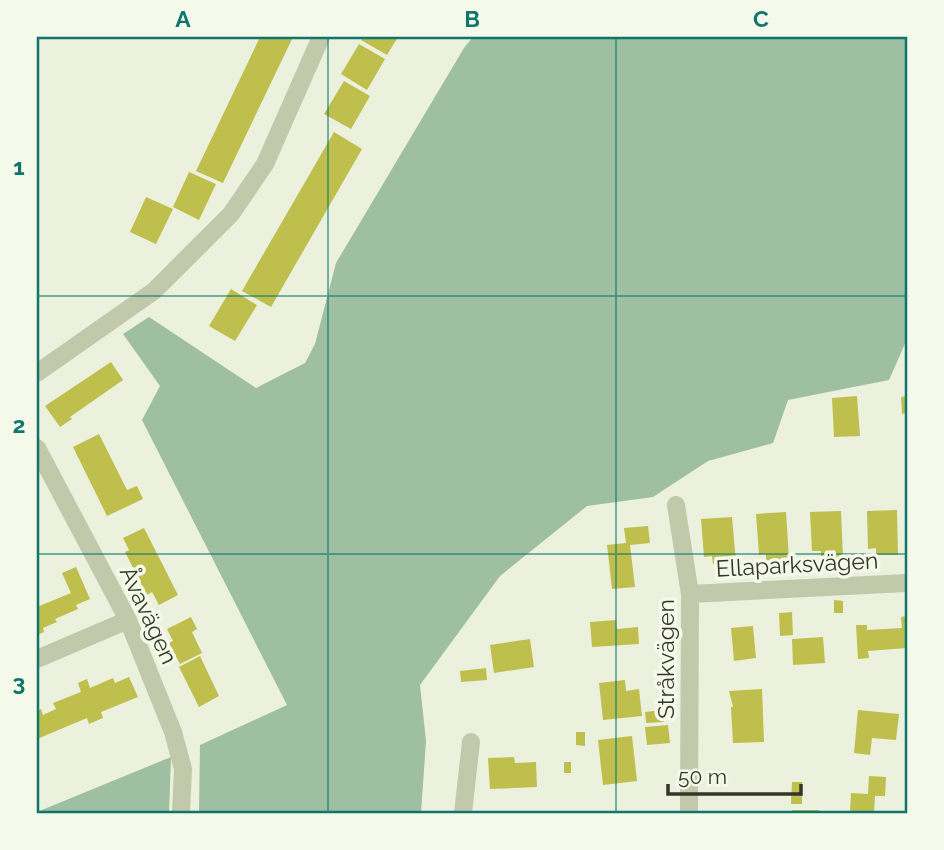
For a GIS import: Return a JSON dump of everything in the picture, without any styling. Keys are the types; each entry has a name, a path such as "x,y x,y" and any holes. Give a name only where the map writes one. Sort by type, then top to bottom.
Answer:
{"street":[{"path":"37,373 154,291 231,215 265,164 321,37"},
{"name":"Åvavägen","path":"37,449 128,620 178,747 183,769 181,813"},
{"name":"Stråkvägen","path":"676,505 690,594 689,813"},
{"name":"Ellaparksvägen","path":"690,594 907,583"},
{"path":"37,659 128,620"},
{"path":"463,813 471,742"}],"green space":[{"path":"473,37 907,37 907,339 889,380 788,400 773,443 708,461 653,497 587,506 500,576 420,685 426,741 421,813 199,813 200,745 287,705 142,420 160,386 123,334 149,317 256,388 305,363 315,344 336,263"},
{"path":"171,757 169,813 37,813 37,812"}],"building":[{"path":"260,37 293,37 223,183 196,171"},
{"path":"363,37 398,37 387,55 361,40"},
{"path":"359,44 385,59 367,90 341,74"},
{"path":"344,81 370,96 351,129 324,114"},
{"path":"334,132 362,149 271,307 242,291"},
{"path":"189,172 216,184 199,220 173,207"},
{"path":"146,197 173,209 156,244 130,232"},
{"path":"231,289 257,305 235,341 209,326"},
{"path":"111,362 123,380 60,427 45,406"},
{"path":"857,396 860,436 834,437 832,398"},
{"path":"907,396 907,413 902,414 901,397"},
{"path":"99,434 127,490 137,486 143,499 107,516 73,447"},
{"path":"897,510 898,555 876,555 876,548 868,549 867,511"},
{"path":"841,511 843,557 821,558 821,551 812,551 810,512"},
{"path":"786,512 789,559 766,561 766,554 759,555 756,514"},
{"path":"732,517 736,562 713,564 712,556 704,557 701,519"},
{"path":"648,526 650,543 630,545 635,587 612,589 607,545 626,543 624,528"},
{"path":"144,528 178,595 159,605 152,592 147,595 125,552 129,550 123,538"},
{"path":"76,567 90,599 76,605 78,609 55,619 57,622 43,628 44,632 37,635 37,607 71,593 62,573"},
{"path":"834,600 843,601 843,613 834,613"},
{"path":"792,612 793,635 780,636 779,613"},
{"path":"907,616 907,648 868,651 869,658 858,659 856,625 867,625 867,630 902,628 901,617"},
{"path":"191,617 197,629 192,632 202,653 180,664 169,643 173,641 167,629"},
{"path":"616,620 617,629 638,627 639,644 592,647 590,622"},
{"path":"753,626 756,658 734,661 731,628"},
{"path":"823,637 825,663 793,665 792,639"},
{"path":"530,639 534,667 494,673 490,645"},
{"path":"200,656 219,696 199,707 179,667"},
{"path":"486,668 487,680 461,682 460,671"},
{"path":"129,677 138,697 101,712 103,718 89,724 87,718 37,739 37,711 41,709 43,715 56,709 53,703 81,692 78,683 87,679 90,688 113,678 115,683"},
{"path":"625,680 626,691 639,689 642,716 603,720 599,683"},
{"path":"762,689 764,742 733,743 733,707 729,691"},
{"path":"663,710 664,722 646,723 645,712"},
{"path":"858,710 899,714 896,740 872,738 870,755 854,753"},
{"path":"668,725 670,743 647,745 645,727"},
{"path":"576,732 585,732 585,746 576,745"},
{"path":"632,736 637,781 603,785 598,740"},
{"path":"514,757 515,763 536,762 537,787 490,789 488,758"},
{"path":"564,762 571,762 571,773 564,773"},
{"path":"869,776 886,777 885,796 875,796 874,813 850,813 851,793 868,794"},
{"path":"792,782 802,782 802,804 791,804"},
{"path":"792,810 819,810 819,813 792,813"}]}
